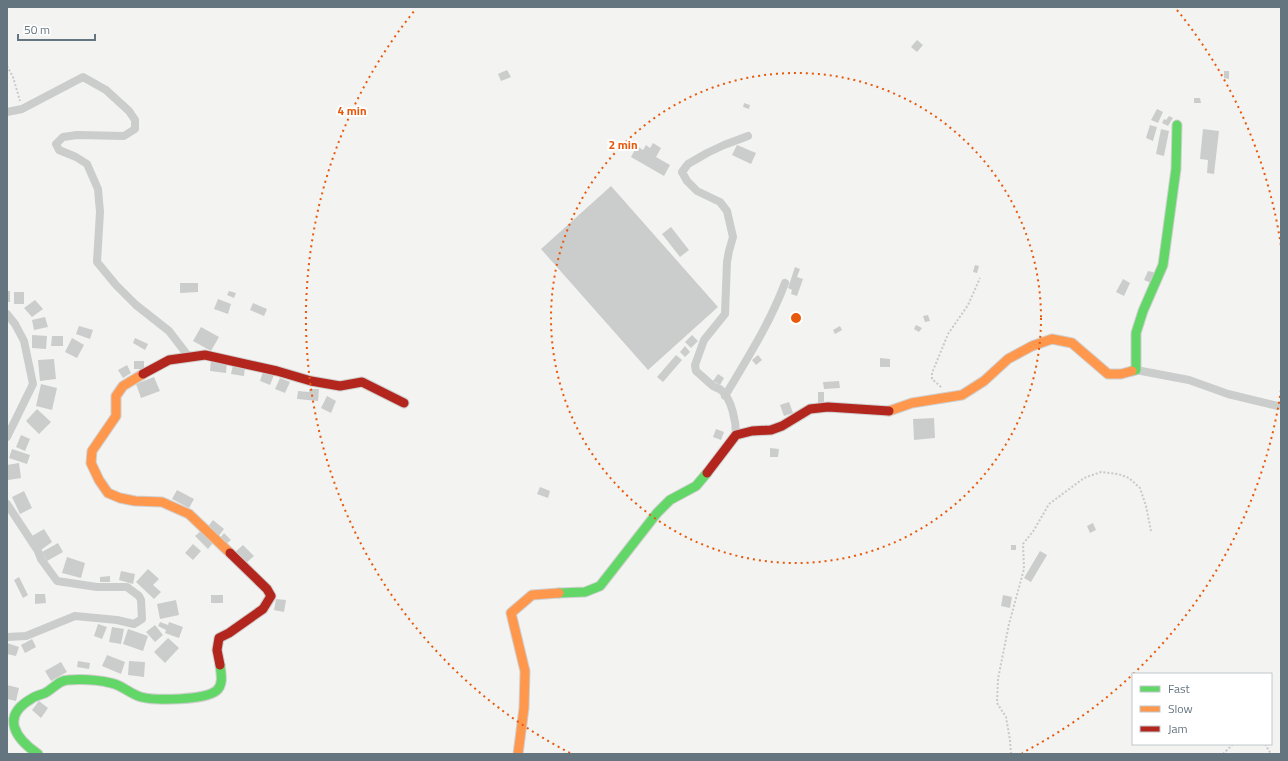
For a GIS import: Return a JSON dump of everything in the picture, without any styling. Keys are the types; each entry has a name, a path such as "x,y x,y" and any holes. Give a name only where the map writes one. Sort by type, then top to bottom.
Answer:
{"street":[{"path":"7,112 22,109 83,77 106,90 128,111 135,120 135,129 124,136 77,135 63,138 56,144 59,150 76,157 87,164 98,189 100,212 97,262 136,305 169,331 189,357"},
{"path":"1136,370 1136,332 1143,311 1163,264 1176,170 1178,125"},
{"path":"518,754 524,708 524,671 512,613 532,595 585,592 600,586 657,513 670,500 696,486 711,469 736,435 736,420 725,396 722,391 713,386 706,378 696,371 695,365 704,340 725,314 729,251 733,237 727,211 720,202 697,190 687,181 682,172 688,164 724,145 748,136"},
{"path":"725,396 766,328 785,283"},
{"path":"7,314 15,324 24,340 33,384 7,437"},
{"path":"736,435 752,431 771,430 782,426 810,409 828,407 861,410 891,410 912,403 951,398 962,395 984,381 1008,359 1032,346 1052,339 1072,343 1108,374 1120,374 1136,370 1189,380 1228,394 1278,406 1281,405"},
{"path":"38,754 22,743 13,729 13,718 23,703 48,692 63,680 101,681 118,685 141,697 173,700 203,695 216,690 222,677 217,648 219,638 263,609 271,596 267,589 189,514 162,502 135,501 120,498 108,493 99,480 91,463 92,452 116,416 116,396 122,386 168,360 205,355 277,371 310,381 340,386 362,382 404,403"},
{"path":"7,504 38,551 41,559 57,581 97,587 127,587 139,596 141,600 142,619 134,624 117,620 74,616 26,636 7,637"}],"path":[{"path":"7,66 13,77 22,109"},
{"path":"951,398 932,379 932,374 948,334 968,305 980,278"},
{"path":"1011,754 1006,717 997,703 998,679 1009,624 1024,569 1023,544 1034,530 1049,504 1084,478 1101,472 1118,474 1129,478 1140,488 1146,506 1151,531"},
{"path":"1223,754 1232,745"},
{"path":"1266,745 1271,754"}],"building":[{"path":"917,40 923,45 917,52 911,47"},
{"path":"507,70 511,77 501,81 498,74"},
{"path":"1224,71 1229,71 1229,79 1224,78"},
{"path":"1194,98 1200,98 1201,103 1194,103"},
{"path":"744,103 750,105 749,109 743,107"},
{"path":"1157,109 1163,112 1158,123 1151,120"},
{"path":"1169,116 1173,118 1168,126 1162,123 1164,119 1166,120"},
{"path":"1150,125 1157,127 1153,141 1146,138"},
{"path":"1161,129 1169,131 1164,156 1156,154"},
{"path":"1203,129 1219,131 1214,174 1207,173 1208,160 1200,159"},
{"path":"653,143 661,148 656,157 670,165 664,176 631,157 637,146 643,150 646,145 650,148"},
{"path":"737,145 756,153 751,164 732,155"},
{"path":"611,186 718,307 648,370 541,249"},
{"path":"671,227 689,250 680,257 662,234"},
{"path":"975,265 979,266 977,273 973,272"},
{"path":"795,267 800,269 797,277 803,279 797,296 791,294 792,290 788,288"},
{"path":"1148,271 1157,273 1151,283 1144,280"},
{"path":"1123,279 1130,283 1124,296 1116,292"},
{"path":"180,283 198,283 198,292 180,293"},
{"path":"7,291 10,291 10,302 7,302"},
{"path":"229,291 236,293 234,298 227,295"},
{"path":"14,292 24,292 24,304 14,304"},
{"path":"218,299 231,304 228,314 214,309"},
{"path":"35,300 43,309 32,317 24,308"},
{"path":"253,303 267,309 264,316 250,310"},
{"path":"928,315 930,321 925,322 923,316"},
{"path":"45,317 48,327 34,330 32,320"},
{"path":"916,325 922,328 919,332 914,329"},
{"path":"79,326 93,330 90,339 76,334"},
{"path":"840,326 842,330 835,334 833,330"},
{"path":"201,327 219,337 211,351 193,341"},
{"path":"32,335 47,336 46,349 32,348"},
{"path":"692,335 698,341 691,348 685,342"},
{"path":"52,336 63,336 63,346 51,346"},
{"path":"72,338 84,345 77,358 65,352"},
{"path":"135,338 148,344 145,350 133,343"},
{"path":"685,346 690,352 685,357 680,352"},
{"path":"676,355 682,360 663,382 657,377"},
{"path":"758,355 762,360 756,365 752,360"},
{"path":"880,358 890,359 890,367 880,367"},
{"path":"54,359 56,379 40,381 38,360"},
{"path":"211,359 227,361 226,373 210,371"},
{"path":"134,361 144,361 144,369 134,369"},
{"path":"127,365 131,373 123,378 118,370"},
{"path":"233,365 245,367 244,376 231,374"},
{"path":"263,372 274,375 270,385 260,381"},
{"path":"718,374 724,378 720,385 713,381"},
{"path":"154,377 160,391 141,398 136,384"},
{"path":"280,378 290,382 285,393 275,389"},
{"path":"839,381 840,388 824,389 823,382"},
{"path":"41,384 57,388 52,410 36,406"},
{"path":"309,389 319,389 318,401 297,399 298,391 309,392"},
{"path":"818,392 824,392 824,403 818,403"},
{"path":"327,396 336,401 331,413 321,408"},
{"path":"789,402 793,413 784,416 780,405"},
{"path":"37,409 51,422 39,434 26,421"},
{"path":"934,418 935,438 914,440 913,419"},
{"path":"716,429 724,432 721,440 713,437"},
{"path":"21,435 30,439 25,451 16,447"},
{"path":"770,448 779,449 778,457 770,457"},
{"path":"12,449 30,455 27,464 9,458"},
{"path":"19,463 21,478 8,480 7,465"},
{"path":"540,487 550,491 548,498 537,494"},
{"path":"177,490 194,499 189,508 172,499"},
{"path":"24,491 32,508 20,514 12,497"},
{"path":"213,520 224,529 218,537 207,528"},
{"path":"1093,523 1096,530 1090,533 1087,526"},
{"path":"44,529 52,542 41,550 32,536"},
{"path":"201,531 213,543 208,549 195,536"},
{"path":"224,533 231,540 226,544 220,538"},
{"path":"58,543 63,552 47,561 42,552"},
{"path":"193,544 201,551 193,560 185,553"},
{"path":"243,545 254,556 246,563 235,552"},
{"path":"1011,545 1016,545 1016,550 1011,550"},
{"path":"1040,551 1047,555 1031,582 1024,578"},
{"path":"67,557 85,563 81,578 62,573"},
{"path":"148,569 159,579 153,585 161,592 154,599 136,582"},
{"path":"121,571 135,574 133,584 119,580"},
{"path":"110,576 110,582 100,582 100,577"},
{"path":"19,577 28,595 23,598 14,580"},
{"path":"35,594 45,594 46,603 35,604"},
{"path":"211,595 223,595 223,603 211,603"},
{"path":"1003,595 1012,597 1010,608 1001,606"},
{"path":"276,599 286,600 284,612 274,610"},
{"path":"176,600 179,615 160,619 157,604"},
{"path":"160,622 168,625 169,622 183,627 179,638 165,633 166,630 158,626"},
{"path":"98,624 107,627 102,639 94,636"},
{"path":"155,625 163,635 155,642 146,632"},
{"path":"112,627 124,629 121,644 109,642"},
{"path":"128,629 148,636 143,651 123,644"},
{"path":"168,638 179,648 165,663 154,652"},
{"path":"32,639 36,647 25,653 21,645"},
{"path":"7,643 19,647 16,656 7,654"},
{"path":"107,655 125,662 121,674 102,666"},
{"path":"78,661 90,663 89,669 77,667"},
{"path":"129,661 145,662 144,677 128,675"},
{"path":"61,662 67,672 51,681 45,671"},
{"path":"7,685 19,688 16,701 7,699"},
{"path":"39,701 48,708 41,718 32,710"}],"traffic: fast":[{"path":"1132,371 1136,370 1136,333 1143,311 1163,265 1176,169 1177,125"},
{"path":"559,593 585,592 600,586 657,513 670,500 696,486 707,473"},
{"path":"38,754 23,742 18,735 14,720 16,713 21,706 31,699 45,693 62,681 95,680 106,682 115,684 137,696 148,698 191,698 210,694 219,688 221,682 220,665"}],"traffic: slow":[{"path":"889,411 912,403 962,395 984,381 1008,359 1032,346 1052,339 1072,343 1108,374 1121,374 1132,371"},
{"path":"143,374 123,386 116,396 116,416 92,451 91,463 99,480 108,493 120,498 135,501 162,502 189,514 230,553"},
{"path":"518,754 524,708 525,671 511,613 532,595 559,593"}],"traffic: jam":[{"path":"143,374 169,360 205,355 277,371 311,381 340,386 362,382 404,403"},
{"path":"707,473 736,435 752,431 771,430 782,426 810,409 828,407 889,411"},
{"path":"220,665 217,650 219,638 229,633 263,609 271,596 267,589 230,553"}]}
